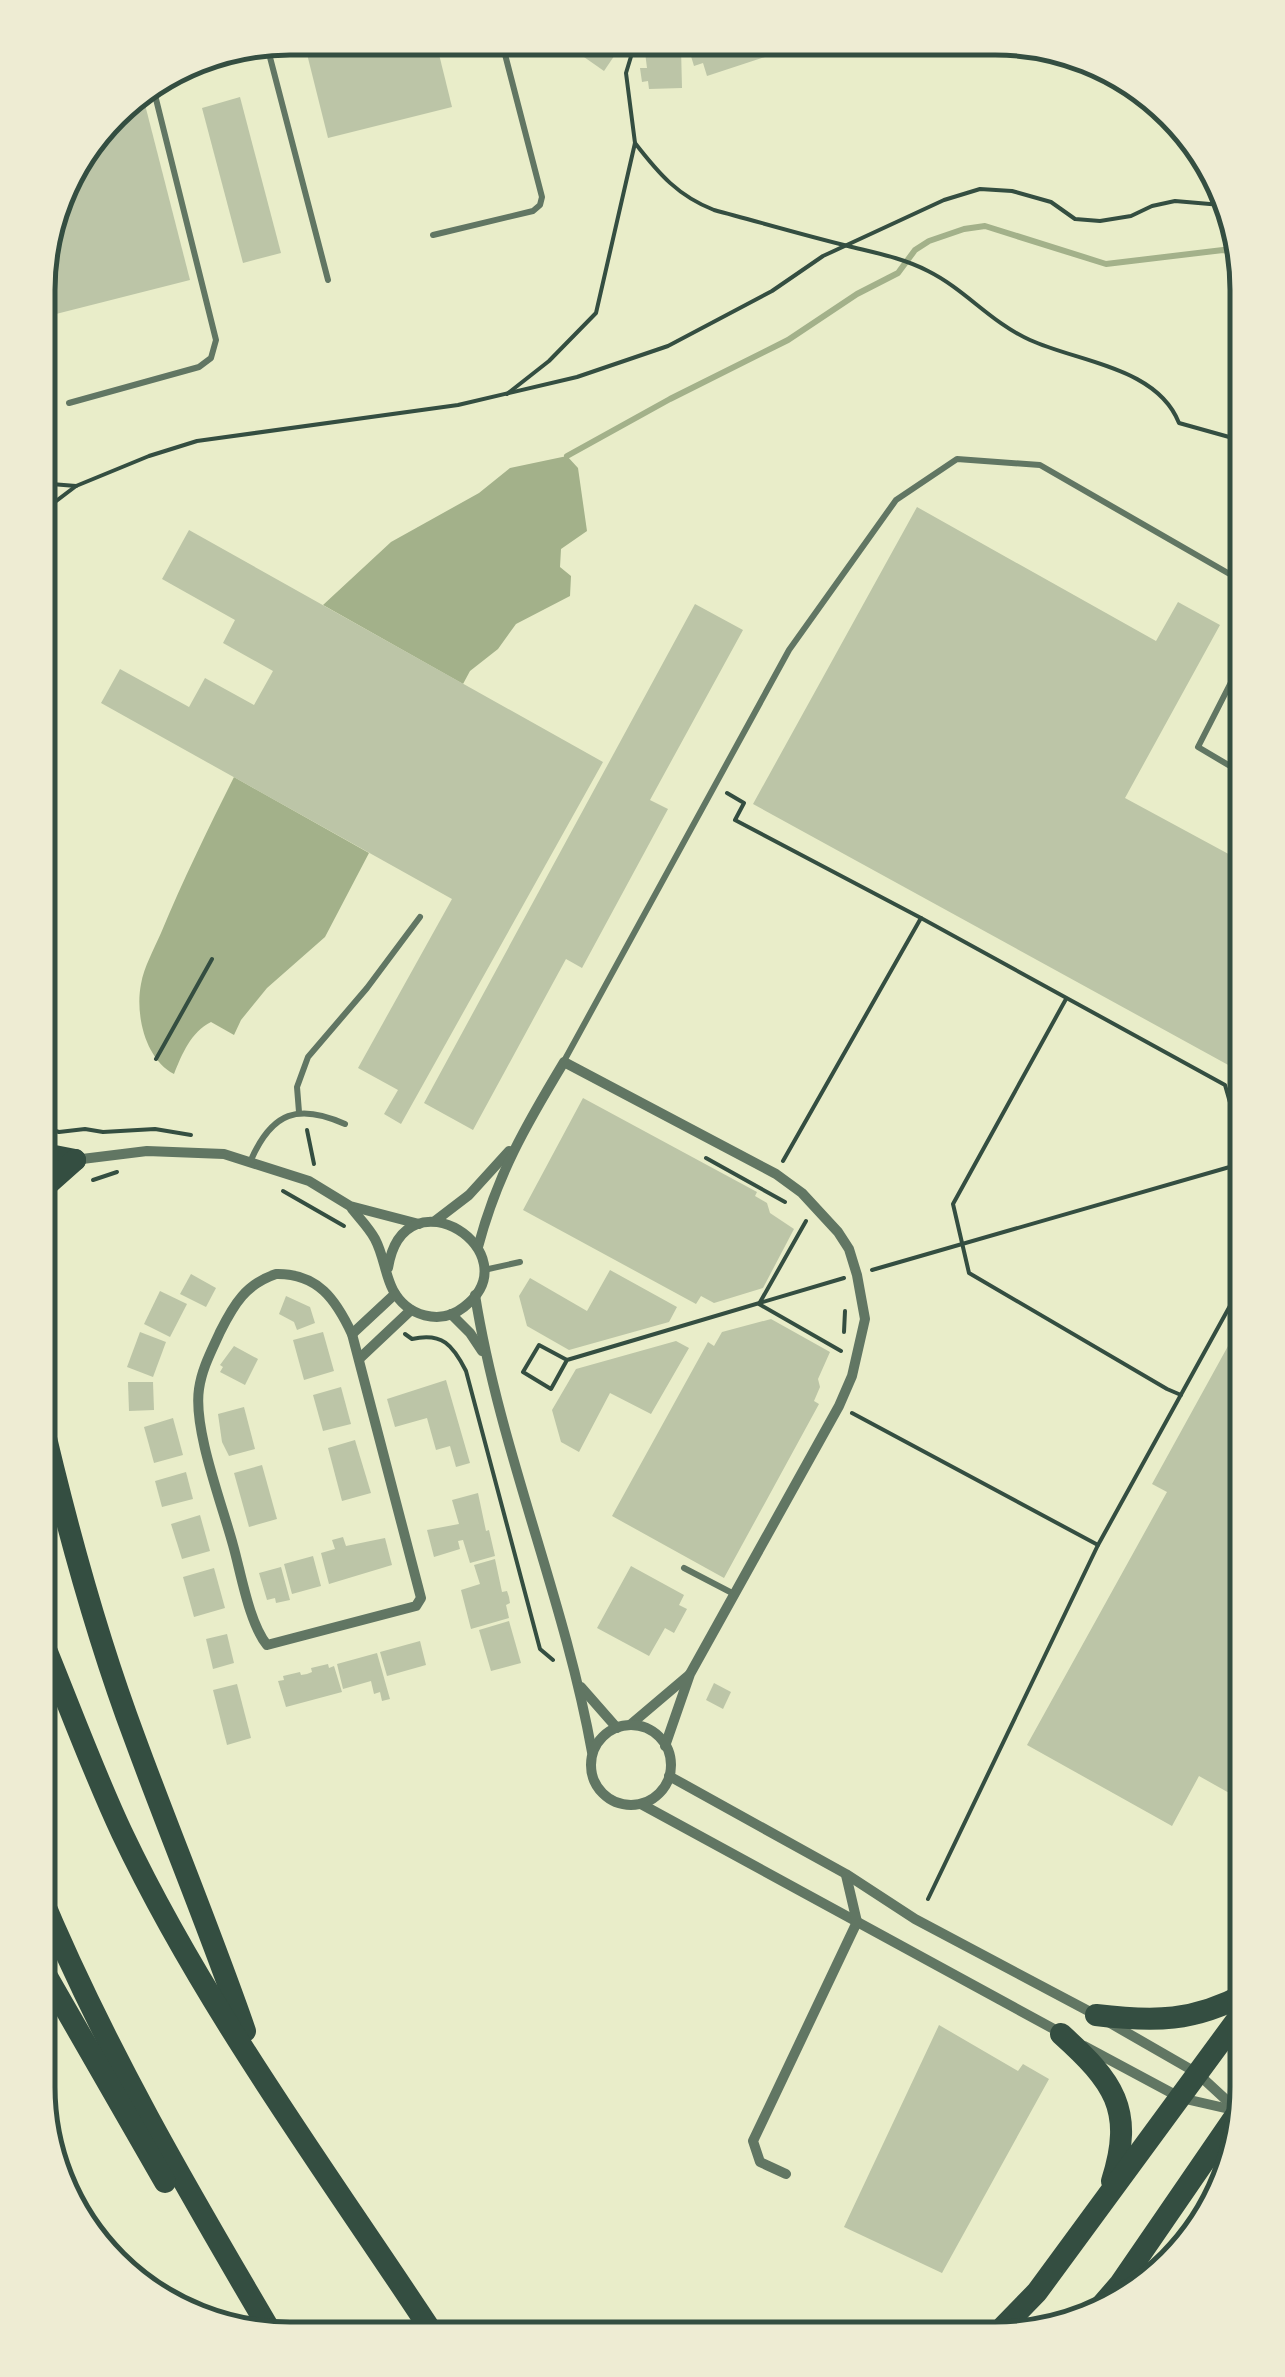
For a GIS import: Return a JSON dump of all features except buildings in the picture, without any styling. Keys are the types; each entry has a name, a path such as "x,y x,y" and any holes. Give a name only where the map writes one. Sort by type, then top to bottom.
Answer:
{"highway":[{"path":"55,1152 81,1150"},
{"path":"55,1175 81,1150"},
{"path":"55,1470 90,1607 134,1738 258,2067"},
{"path":"55,1671 122,1833 208,1990 425,2322"},
{"path":"55,1930 165,2152 263,2320"},
{"path":"55,1991 219,2270 259,2320"},
{"path":"1096,2015 1172,2020 1229,2002"},
{"path":"1009,2321 1037,2292 1229,2031"},
{"path":"1062,2034 1096,2065 1114,2090 1122,2117 1119,2159 1106,2198"},
{"path":"1117,2287 1225,2131"}],"street":[{"path":"478,1247 487,1212 513,1147 564,1062 776,1174 802,1193 838,1232 848,1249 865,1319 852,1376 690,1674 666,1746"},
{"path":"435,1221 469,1195 513,1147"},
{"path":"55,1159 81,1150 213,1152 251,1160 309,1181 350,1206 419,1224 452,1224 467,1233 478,1247 483,1270 475,1296 485,1356 580,1686 592,1752 592,1776 603,1794 628,1805 642,1804 1181,2098 1229,2103"},
{"path":"350,1206 373,1235 395,1294 411,1310 424,1316 451,1314 475,1296"},
{"path":"388,1268 396,1242 419,1224"},
{"path":"276,1274 306,1278 322,1288 339,1306 352,1334 420,1602 268,1645 261,1636 243,1582 205,1443 198,1410 203,1369 230,1311 246,1290 276,1274"},
{"path":"352,1334 395,1294"},
{"path":"359,1359 411,1310"},
{"path":"451,1314 485,1356"},
{"path":"592,1752 600,1739 630,1725 690,1674"},
{"path":"580,1686 617,1728"},
{"path":"630,1725 651,1731 666,1746 670,1759 669,1776 663,1788 642,1804"},
{"path":"669,1776 846,1874 916,1920 1198,2073 1229,2095"},
{"path":"786,2174 760,2162 753,2141 857,1922 846,1874"}],"lane":[{"path":"432,235 534,211 540,205 542,196 506,55"},
{"path":"270,56 328,280"},
{"path":"69,403 199,367 211,358 216,340 156,98"},
{"path":"564,1062 789,650 896,500 957,459 1040,465 1230,574"},
{"path":"1230,686 1198,747 1230,766"},
{"path":"298,1112 297,1087 308,1057 368,988 420,917"},
{"path":"251,1160 271,1124 298,1112 318,1112 344,1124"},
{"path":"483,1270 520,1262"},
{"path":"684,1568 734,1594"}],"path":[{"path":"505,395 548,361 596,313 635,143 626,73 631,55"},
{"path":"635,143 664,180 690,201 892,256 926,270 952,285 995,322 1032,341 1128,373 1173,408 1179,423 1230,437"},
{"path":"55,502 76,486 197,441 458,405 577,378 668,346 772,290 823,256 944,200 980,189 1012,191 1050,202 1075,219 1100,221 1176,201 1214,204"},
{"path":"55,484 76,486"},
{"path":"717,787 744,803 736,820 1225,1086 1230,1102"},
{"path":"776,1174 921,918"},
{"path":"156,1059 212,959"},
{"path":"1066,998 953,1204 969,1273 1166,1390 1182,1395"},
{"path":"298,1112 312,1147 313,1170 303,1165"},
{"path":"55,1131 85,1129 81,1150"},
{"path":"701,1155 787,1204"},
{"path":"567,1360 551,1389 523,1372 539,1345 567,1360 838,1277 857,1275 1230,1167"},
{"path":"797,1212 816,1229"},
{"path":"759,1304 806,1220"},
{"path":"838,1277 842,1289"},
{"path":"759,1304 841,1351 845,1304"},
{"path":"928,1899 1098,1546 1229,1307"},
{"path":"838,1406 1098,1546"}],"shaded area":[{"path":"567,456 578,468 587,531 561,549 560,567 571,576 570,596 516,624 498,649 470,671 463,684 323,605 391,542 479,493 510,468"},
{"path":"234,777 369,853 325,937 267,988 234,1035 211,1022 198,1032 174,1074 156,1058 144,1035 141,984 178,894"}],"waterway":[{"path":"567,456 788,340 857,294 898,273 915,250 929,241 964,229 985,226 1106,264 1226,251"}]}
